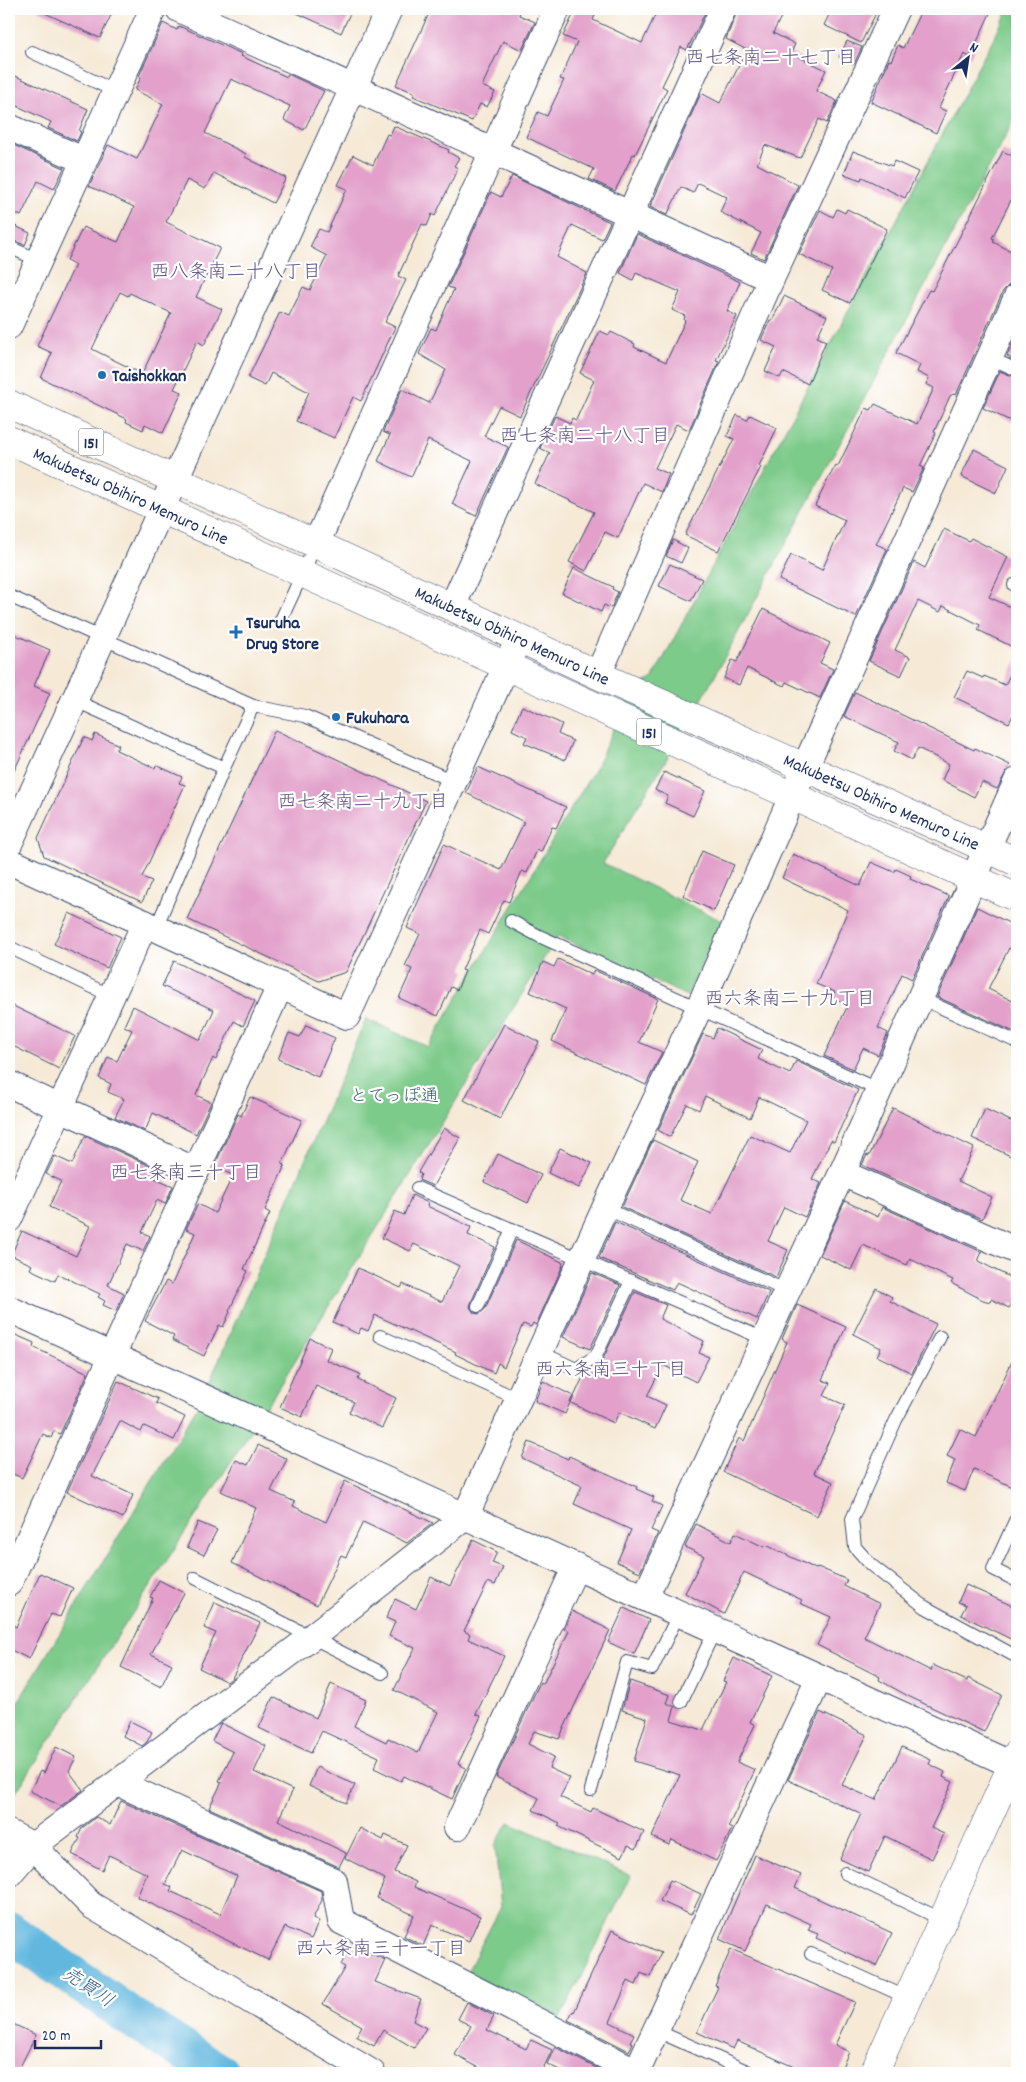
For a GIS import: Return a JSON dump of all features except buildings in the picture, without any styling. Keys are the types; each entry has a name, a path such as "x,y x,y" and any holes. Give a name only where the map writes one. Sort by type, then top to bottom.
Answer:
{"main road":[{"name":"Makubetsu Obihiro Memuro Line","path":"9,404 598,675 1017,862"},
{"name":"Makubetsu Obihiro Memuro Line","path":"9,440 1017,898"},
{"path":"874,2073 1016,1762"}],"street":[{"path":"9,326 153,9"},
{"path":"179,9 353,86 491,152 771,279"},
{"path":"9,844 389,9"},
{"path":"316,544 557,9"},
{"path":"452,607 723,9"},
{"path":"598,675 771,279 896,9"},
{"path":"9,127 84,160"},
{"path":"21,1860 118,1783 313,1636 465,1517 605,1208 699,1008 805,767 1017,297"},
{"path":"9,861 347,1016 519,638"},
{"path":"645,1597 842,1173 1017,781"},
{"path":"9,1219 111,996 150,925"},
{"path":"9,1583 14,1555 112,1356 280,986"},
{"path":"9,1084 196,1171"},
{"path":"842,1173 1017,1251"},
{"path":"9,1309 645,1597 819,1678 1016,1762"},
{"path":"457,1827 576,1566"},
{"path":"118,1783 334,1881 341,1921 637,2073 655,2030 819,1678"},
{"path":"9,1833 21,1860 91,1905 372,2073"}],"lane":[{"path":"32,52 115,92"},
{"path":"9,247 38,260"},
{"path":"990,358 1017,370"},
{"path":"280,622 316,544"},
{"path":"9,596 254,706 305,716 454,781"},
{"path":"74,700 224,768"},
{"path":"150,925 254,706"},
{"path":"511,921 879,1090"},
{"path":"9,947 111,996"},
{"path":"920,998 1017,1042"},
{"path":"416,1188 764,1339"},
{"path":"605,1208 787,1290"},
{"path":"478,1306 512,1229"},
{"path":"540,1352 576,1369 596,1356 631,1280"},
{"path":"380,1336 518,1399"},
{"path":"940,1337 896,1420 852,1519 855,1547 871,1565 925,1607 1017,1657"},
{"path":"1017,1522 1015,1521 992,1570 1017,1581"},
{"path":"195,1578 313,1636 382,1673"},
{"path":"591,1790 627,1662 652,1669 679,1613"},
{"path":"682,1702 715,1630"},
{"path":"845,1873 943,1920"},
{"path":"811,1954 908,1998"},
{"path":"655,2030 751,2073"}],"green space":[{"name":"とてっぽ通","path":"1009,9 1017,9 1017,115 693,716 603,863 722,921 687,996 558,936 257,1422 9,1803 9,1717 203,1397 366,1019 428,1047 596,767 632,690 653,678"},
{"path":"509,1822 631,1876 558,2022 466,1974 501,1907 495,1845"}],"waterway":[{"name":"売買川","path":"9,1932 134,2019 219,2073"}],"place":[{"name":"Taishokkan","path":"102,375"},
{"name":"Tsuruha Drug Store","path":"236,632"},
{"name":"Fukuhara","path":"336,717"}],"district":[{"name":"西七条南二十七丁目","path":"771,56"},
{"name":"西八条南二十八丁目","path":"236,270"},
{"name":"西七条南二十八丁目","path":"585,434"},
{"name":"西七条南二十九丁目","path":"363,800"},
{"name":"西六条南二十九丁目","path":"790,997"},
{"name":"西七条南三十丁目","path":"186,1171"},
{"name":"西六条南三十丁目","path":"611,1368"},
{"name":"西六条南三十一丁目","path":"381,1947"}]}
